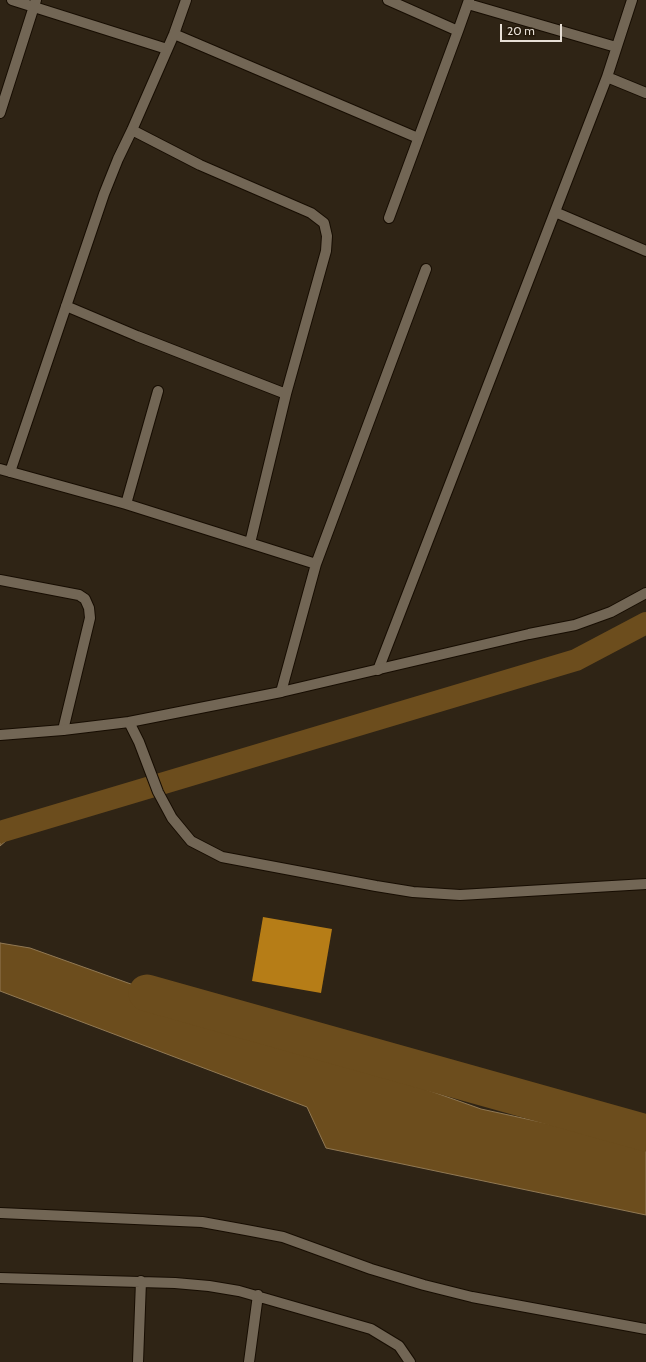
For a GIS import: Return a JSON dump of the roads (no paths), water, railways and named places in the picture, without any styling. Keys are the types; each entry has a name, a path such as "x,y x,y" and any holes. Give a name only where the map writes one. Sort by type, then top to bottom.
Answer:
{"street":[{"path":"12,0 35,3 167,49"},
{"path":"186,0 174,34 118,159 104,194 66,306 5,470 126,504 316,564"},
{"path":"388,0 458,31"},
{"path":"378,670 607,77 632,0"},
{"path":"389,218 468,2 616,47"},
{"path":"0,113 35,3"},
{"path":"174,34 418,138"},
{"path":"607,77 646,93"},
{"path":"132,130 200,165 311,212 324,223 327,236 326,251 286,394 250,543"},
{"path":"555,212 646,251"},
{"path":"281,692 316,564 426,269"},
{"path":"66,306 137,336 286,394"},
{"path":"126,504 158,391"},
{"path":"0,580 79,595 85,599 89,608 90,618 63,730"},
{"path":"0,735 63,730 130,722 281,692 529,634 575,625 611,612 646,593"},
{"path":"130,722 158,792 172,818 190,841 222,857 413,892 460,894 646,884"},
{"path":"0,1213 202,1222 283,1237 371,1269 424,1285 472,1297 646,1329"},
{"path":"0,1278 141,1281 209,1286 239,1291 371,1329 400,1346 410,1362"},
{"path":"138,1362 141,1281"},
{"path":"249,1362 258,1296"}],"waterway":[{"path":"0,832 576,660 646,623"},
{"path":"147,993 646,1133"}]}
